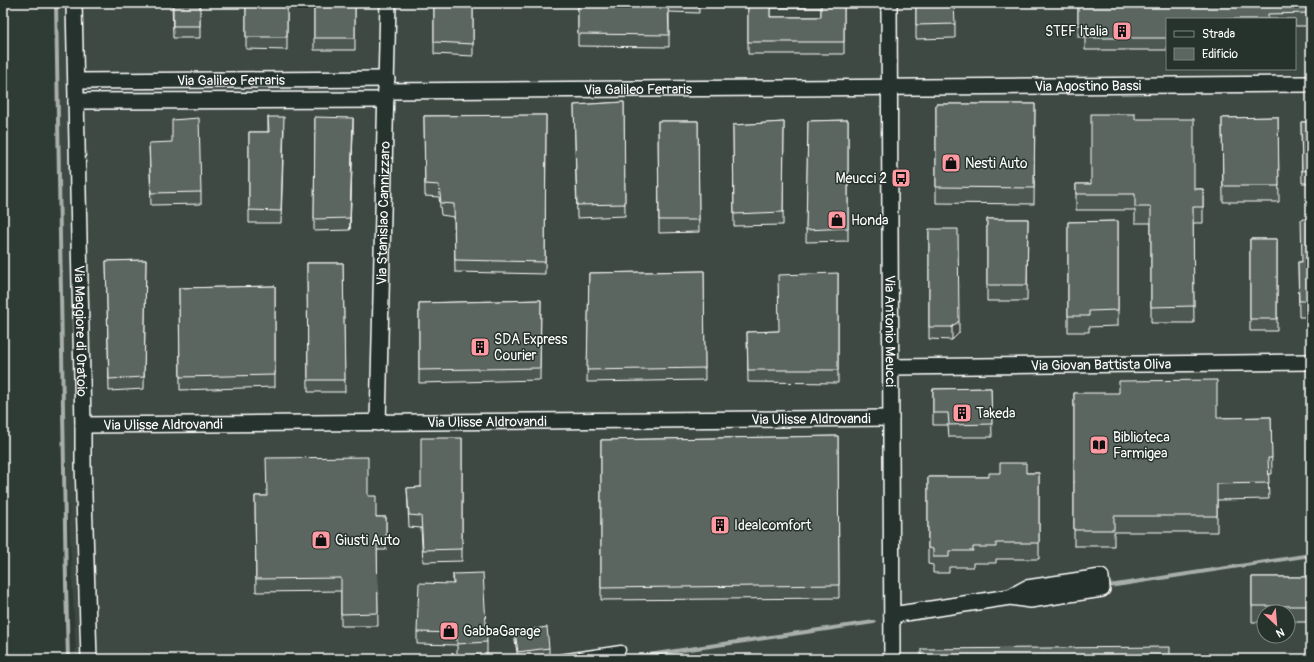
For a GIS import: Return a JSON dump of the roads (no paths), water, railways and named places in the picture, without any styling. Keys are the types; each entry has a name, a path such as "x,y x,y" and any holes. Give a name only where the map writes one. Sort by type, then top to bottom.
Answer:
{"street":[{"name":"Via Maggiore di Oratoio","path":"74,3 83,425 82,463 89,659"},
{"name":"Via Stanislao Cannizzaro","path":"378,423 388,3"},
{"name":"Via Antonio Meucci","path":"889,3 892,659"},
{"name":"Via Galileo Ferraris","path":"76,81 386,90"},
{"name":"Via Agostino Bassi","path":"889,87 1311,84"},
{"name":"Via Galileo Ferraris","path":"76,101 386,90 889,87"},
{"name":"Via Giovan Battista Oliva","path":"891,367 1311,362"},
{"name":"Via Ulisse Aldrovandi","path":"83,425 891,418"},
{"path":"892,616 1010,597 1030,600 1102,589 1100,577 1027,588 1010,597"}],"lane":[{"path":"560,659 621,650"}],"waterway":[{"path":"56,3 68,659"},
{"path":"1109,586 1311,555"},
{"path":"621,659 874,622"}],"place":[{"name":"STEF Italia","path":"1122,31"},
{"name":"Nesti Auto","path":"951,163"},
{"name":"Meucci 2","path":"901,178"},
{"name":"Honda","path":"837,220"},
{"name":"SDA Express Courier","path":"480,347"},
{"name":"Takeda","path":"962,413"},
{"name":"Biblioteca Farmigea","path":"1099,445"},
{"name":"Idealcomfort","path":"720,525"},
{"name":"Giusti Auto","path":"321,540"},
{"name":"GabbaGarage","path":"449,631"}]}
